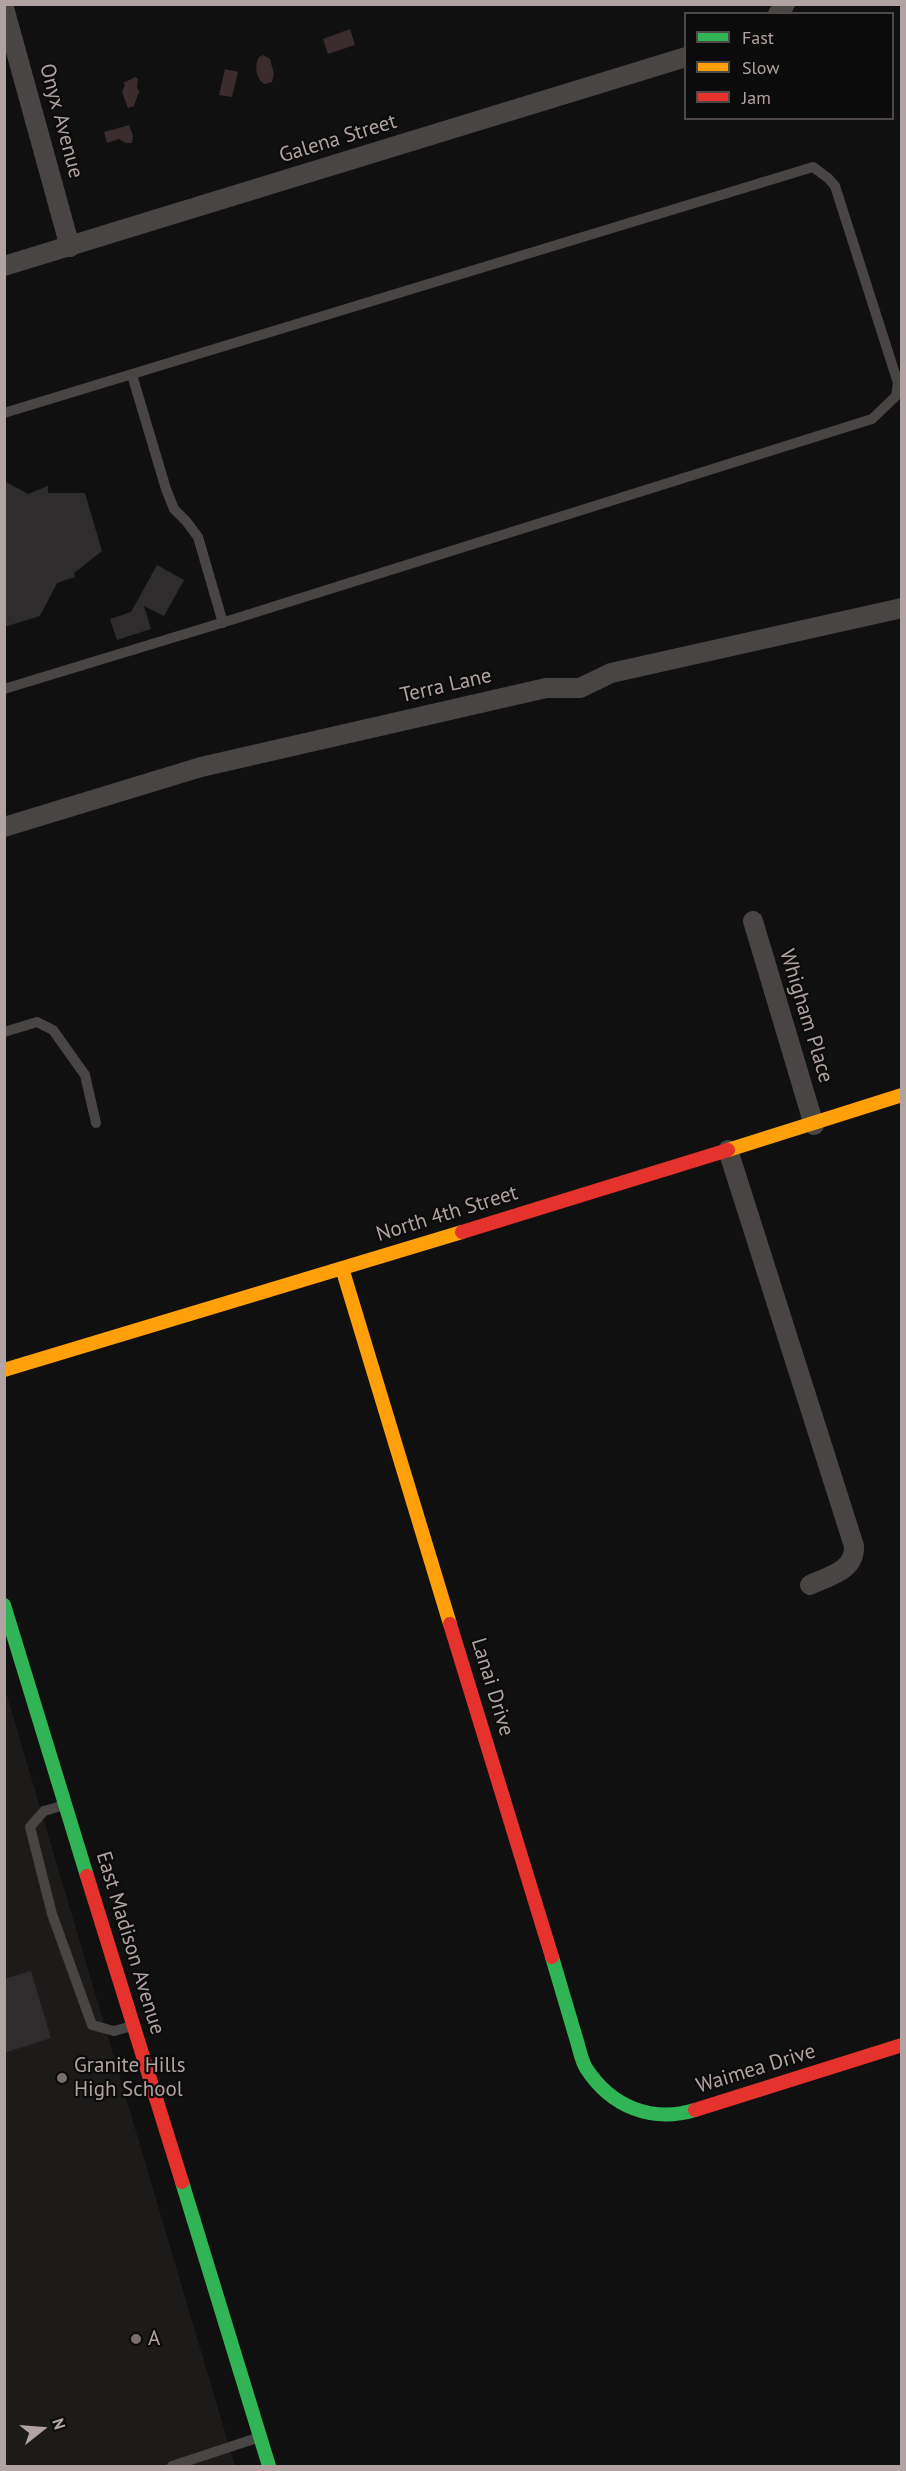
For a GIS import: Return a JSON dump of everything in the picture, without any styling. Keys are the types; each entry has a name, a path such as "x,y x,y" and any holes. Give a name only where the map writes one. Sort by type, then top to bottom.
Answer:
{"street":[{"name":"Onyx Avenue","path":"4,8 70,247"},
{"name":"Galena Street","path":"4,266 684,58"},
{"name":"Terra Lane","path":"4,827 201,767 546,688 580,688 611,673 902,608"},
{"name":"Whigham Place","path":"753,921 814,1125"},
{"name":"North 4th Street","path":"4,1370 475,1229 814,1125 902,1095"},
{"path":"728,1150 854,1546 854,1556 848,1566 810,1585"},
{"name":"Lanai Drive","path":"342,1268 585,2067 608,2096 622,2105"},
{"name":"East Madison Avenue","path":"4,1605 269,2466"},
{"name":"Waimea Drive","path":"622,2105 658,2116 681,2114 902,2045"}],"lane":[{"path":"4,413 813,167 835,186 898,383 896,396 872,419 223,623 4,689"},
{"path":"132,375 166,489 174,508 198,537 223,623"},
{"path":"4,1032 37,1022 53,1030 85,1075 96,1123"},
{"path":"66,1805 44,1810 30,1827 52,1914 92,2025 114,2031 134,2025"},
{"path":"172,2466 260,2437"}],"shaded area":[{"path":"350,29 355,45 328,54 323,39"},
{"path":"263,55 270,59 274,74 272,82 265,84 258,76 256,68 259,57"},
{"path":"225,69 238,72 232,97 219,95"},
{"path":"135,77 138,79 137,88 140,93 134,106 128,108 122,92 125,85 123,83"},
{"path":"129,125 133,136 132,143 119,139 107,143 104,132"},
{"name":"Granite Hills High School","path":"5,1689 235,2466 5,2466"}],"building":[{"path":"4,481 28,494 48,486 48,493 85,493 102,551 74,573 75,577 57,583 40,616 4,627"},
{"path":"157,565 184,580 164,616 144,606 151,629 117,640 110,619 131,612"},
{"path":"31,1971 51,2038 4,2053 4,1979"}],"traffic: fast":[{"path":"4,1605 87,1876"},
{"path":"552,1957 583,2061 596,2082 620,2102 648,2113 679,2114 695,2110"},
{"path":"182,2182 269,2466"}],"traffic: slow":[{"path":"728,1150 902,1095"},
{"path":"4,1370 462,1232"},
{"path":"342,1268 450,1624"}],"traffic: jam":[{"path":"462,1232 728,1150"},
{"path":"450,1624 552,1957"},
{"path":"87,1876 182,2182"},
{"path":"695,2110 902,2045"}],"place":[{"name":"Granite Hills High School","path":"62,2078"},
{"name":"A","path":"136,2339"}]}
